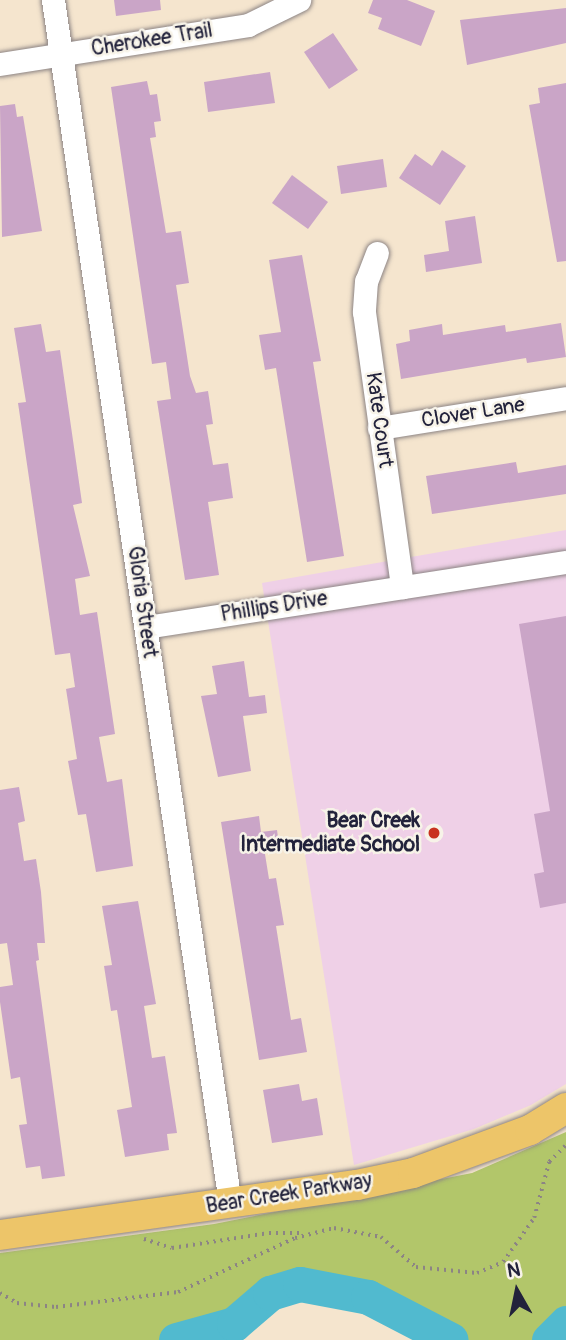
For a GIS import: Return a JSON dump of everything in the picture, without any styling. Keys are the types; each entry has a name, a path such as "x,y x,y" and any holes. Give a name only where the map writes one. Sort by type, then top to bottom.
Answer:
{"main road":[{"name":"Bear Creek Parkway","path":"0,1235 230,1203 413,1172 473,1154 530,1130 566,1108"}],"street":[{"name":"Gloria Street","path":"53,0 230,1203"},
{"name":"Cherokee Trail","path":"0,64 248,25 299,0"},
{"name":"Kate Court","path":"377,253 366,281 364,312 402,587"},
{"name":"Clover Lane","path":"379,428 566,398"},
{"name":"Phillips Drive","path":"146,627 566,562"}],"path":[{"path":"0,1293 17,1303 57,1307 178,1292 306,1234 334,1228 359,1230 393,1245 416,1267 477,1273 492,1269 503,1262 534,1218 549,1162 566,1145"},
{"path":"138,1236 172,1248 269,1233 306,1234"}],"shaded area":[{"name":"Bear Creek Intermediate School","path":"566,530 566,1084 531,1105 474,1129 354,1165 262,583"}],"green space":[{"path":"566,1132 566,1324 549,1340 451,1340 368,1297 300,1284 270,1293 234,1324 178,1340 0,1340 0,1253 214,1224 472,1173"}],"building":[{"path":"114,0 160,0 161,10 116,16"},
{"path":"373,0 407,0 435,11 421,46 378,29 382,18 368,13"},
{"path":"566,8 566,43 467,65 460,20"},
{"path":"333,33 358,70 329,89 304,52"},
{"path":"270,72 275,103 208,112 204,82"},
{"path":"147,81 150,95 157,94 161,121 154,122 156,137 150,138 166,233 181,231 189,283 176,285 190,376 196,393 208,391 213,424 206,425 213,465 228,463 233,498 208,502 219,575 185,580 157,401 171,399 166,362 152,364 111,87"},
{"path":"566,83 566,261 557,262 529,105 540,103 538,88"},
{"path":"15,104 17,117 23,116 42,231 2,237 0,106"},
{"path":"442,150 466,166 440,205 399,178 415,154 432,166"},
{"path":"383,159 387,187 341,194 337,166"},
{"path":"292,175 328,202 308,229 272,203"},
{"path":"475,216 482,263 426,272 424,255 449,251 445,221"},
{"path":"302,255 321,361 313,362 344,556 307,562 276,368 265,370 259,335 281,332 269,260"},
{"path":"561,323 566,357 527,363 526,358 401,379 396,344 410,341 409,330 442,324 443,335 505,325 506,332"},
{"path":"41,324 46,352 60,350 82,503 73,505 90,576 75,579 80,615 97,612 115,734 99,737 107,782 122,779 133,866 96,872 86,814 78,815 68,761 77,759 66,689 75,687 70,653 55,655 18,403 26,402 14,328"},
{"path":"516,462 518,473 566,465 566,494 432,514 426,476"},
{"path":"566,616 566,903 540,908 534,874 544,872 534,814 550,811 519,624"},
{"path":"244,661 249,697 265,695 267,713 243,716 251,771 218,777 201,696 217,694 212,666"},
{"path":"19,787 25,821 18,823 24,861 36,859 41,892 45,943 37,943 39,960 36,961 65,1176 42,1179 40,1166 26,1168 19,1125 27,1124 20,1077 11,1079 0,1002 0,987 13,985 7,943 0,944 0,790"},
{"path":"259,816 261,832 277,830 279,845 264,848 269,879 276,878 284,925 276,926 291,1020 301,1018 307,1052 259,1060 221,822"},
{"path":"138,901 156,1004 144,1006 152,1058 165,1056 177,1133 167,1134 169,1150 125,1157 117,1110 132,1107 117,1010 111,1011 104,966 112,965 102,906"},
{"path":"299,1084 302,1101 317,1098 323,1135 272,1143 263,1090"}],"waterway":[{"path":"176,1340 234,1324 270,1293 300,1284 368,1297 451,1340"},
{"path":"549,1340 566,1323"}],"place":[{"name":"Bear Creek Intermediate School","path":"434,833"}]}
